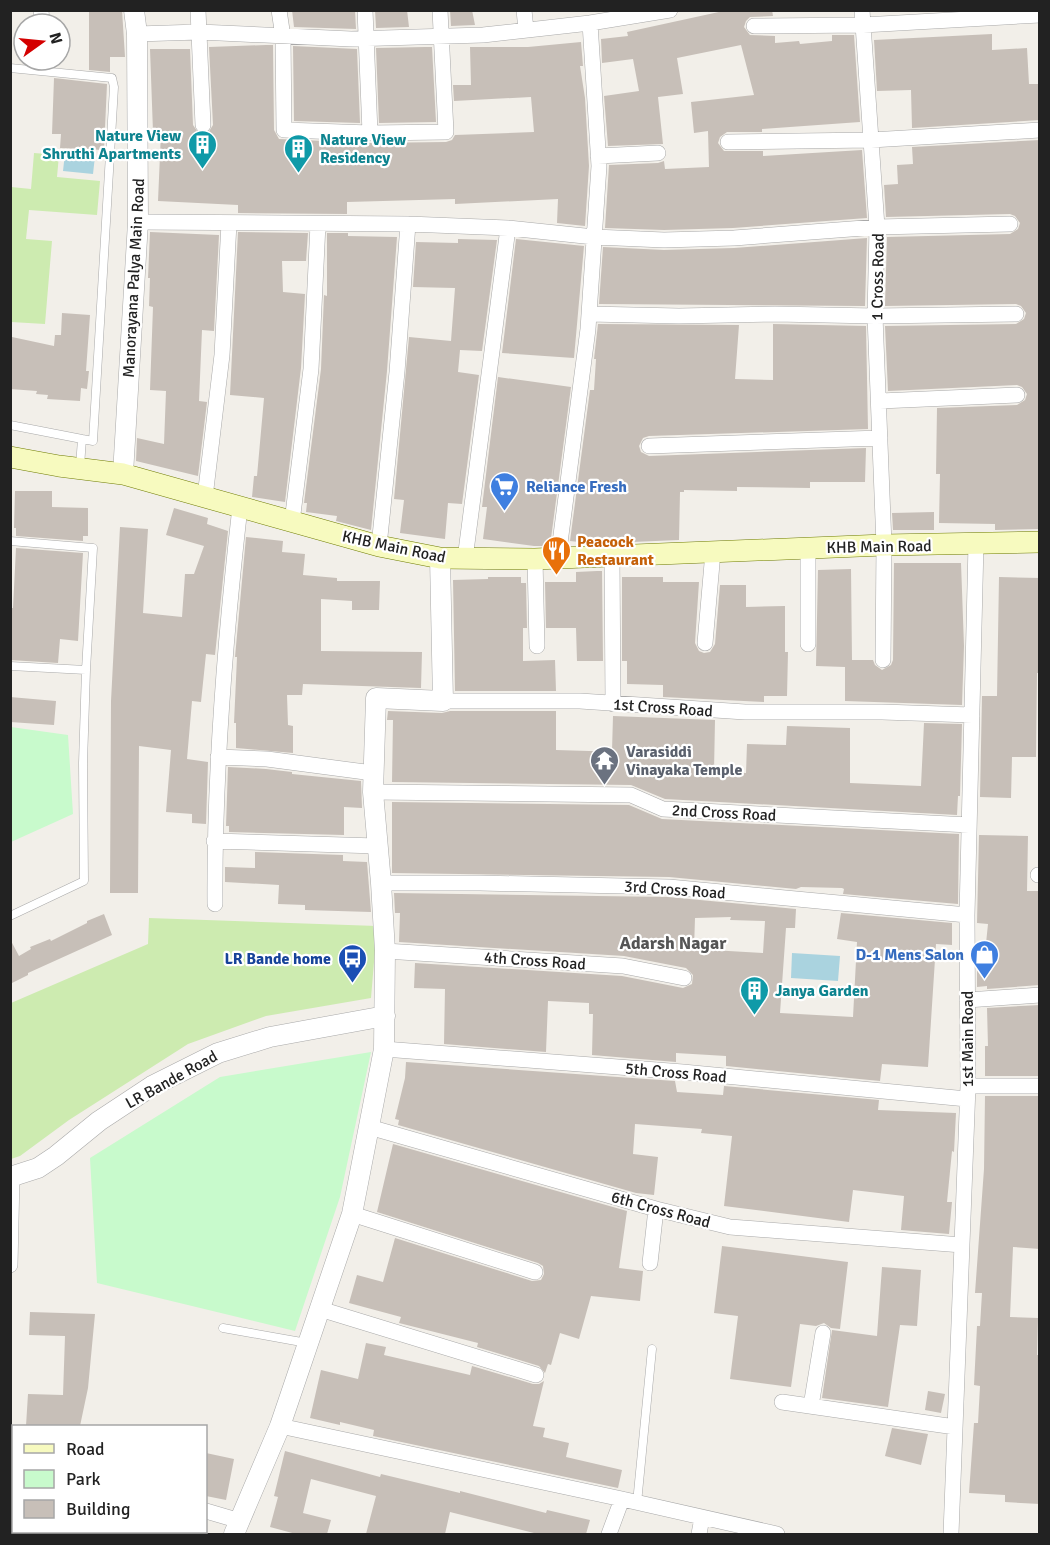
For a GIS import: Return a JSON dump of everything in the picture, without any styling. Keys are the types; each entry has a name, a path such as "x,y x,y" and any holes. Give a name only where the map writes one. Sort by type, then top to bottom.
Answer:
{"main road":[{"name":"KHB Main Road","path":"10,457 123,474 379,546 440,558 612,557 884,545 1040,542"}],"street":[{"name":"Manorayana Palya Main Road","path":"123,474 138,222 134,10"},
{"path":"198,10 202,125"},
{"path":"279,10 283,37 284,130 370,134 446,132 440,10"},
{"path":"365,10 368,39 370,134"},
{"path":"524,10 526,30"},
{"path":"136,34 199,32 368,39 483,35 590,23 670,10"},
{"path":"754,26 862,18 1040,15"},
{"name":"1 Cross Road","path":"862,18 877,227 875,316 884,545 883,660"},
{"path":"558,558 589,314 594,237 598,156 590,23"},
{"path":"728,142 871,140 1040,130"},
{"path":"598,156 658,153"},
{"path":"138,222 408,224 508,228 594,237 664,240 734,238 877,227 1010,224"},
{"path":"205,497 222,355 229,223"},
{"path":"292,522 311,369 318,224"},
{"path":"379,546 397,372 408,224"},
{"path":"465,559 508,228"},
{"path":"589,314 679,316 1016,314"},
{"path":"880,401 1017,395"},
{"path":"649,446 880,438"},
{"path":"215,904 214,841 218,757 227,628 240,507"},
{"name":"1st Main Road","path":"951,1534 967,1092 967,915 976,544"},
{"path":"807,548 808,644"},
{"path":"705,643 713,552"},
{"path":"612,557 612,704"},
{"path":"207,1512 237,1528 280,1426 352,1214 384,1049 385,951 373,782 376,698 443,701 440,558"},
{"path":"535,559 537,646"},
{"name":"1st Cross Road","path":"443,701 580,701 745,712 882,712 972,715"},
{"name":"2nd Cross Road","path":"218,757 267,759 373,782 631,795 663,809 969,825"},
{"path":"214,841 377,846"},
{"name":"3rd Cross Road","path":"381,883 480,882 669,887 967,915"},
{"name":"4th Cross Road","path":"385,951 623,966 684,978"},
{"path":"967,1000 1040,995"},
{"name":"LR Bande Road","path":"11,1177 32,1171 56,1156 99,1121 152,1086 218,1053 270,1037 385,1016"},
{"name":"5th Cross Road","path":"384,1049 967,1092 1040,1086"},
{"name":"6th Cross Road","path":"369,1127 656,1209 730,1227 962,1245"},
{"path":"10,1264 11,1177"},
{"path":"650,1263 656,1209"},
{"path":"352,1214 535,1272"},
{"path":"320,1309 536,1375"},
{"path":"811,1406 823,1333"},
{"path":"782,1402 955,1426"},
{"path":"280,1426 777,1534"},
{"path":"609,1534 629,1501"},
{"path":"699,1534 702,1518"}],"lane":[{"path":"10,68 112,78 114,87 93,441 10,425"},
{"path":"80,468 82,439"},
{"path":"10,541 93,548 83,763 84,881 10,916"},
{"path":"10,666 86,670"},
{"path":"223,1328 309,1343"},
{"path":"629,1501 651,1349"}],"green space":[{"path":"34,153 59,155 57,177 100,181 97,215 29,210 26,239 52,241 45,324 11,322 11,187 31,189"},
{"path":"11,727 68,735 73,814 11,842"},
{"path":"149,918 377,926 371,998 266,1016 188,1044 69,1120 20,1156 11,1159 11,1003 148,944"},
{"path":"371,1052 340,1197 295,1331 97,1283 90,1158 220,1077"}],"water":[{"path":"65,153 95,156 93,174 63,171"},
{"path":"792,953 840,956 838,981 791,978"}],"building":[{"path":"89,10 122,10 125,57 110,57 110,72 89,70"},
{"path":"292,10 355,10 356,29 294,27"},
{"path":"375,10 407,10 409,27 376,28"},
{"path":"450,10 472,10 475,25 451,26"},
{"path":"728,10 772,10 773,16 750,17 744,27 750,35 775,36 775,43 799,41 800,44 832,41 832,35 854,35 860,122 762,129 762,132 727,132 720,137 718,143 724,151 763,151 763,156 862,150 867,218 733,228 664,230 605,228 609,165 664,161 665,169 709,167 708,131 694,133 691,102 754,95 741,45 677,58 683,94 658,97 663,144 608,146 604,96 639,91 633,59 602,63 601,39 628,36 627,32"},
{"path":"992,34 992,50 1027,48 1029,84 1040,84 1040,120 912,128 911,90 877,91 874,40"},
{"path":"581,42 583,66 580,66 585,98 589,166 585,226 557,223 558,199 455,204 455,199 347,202 347,214 238,213 238,205 158,201 161,132 153,132 150,49 190,49 193,125 199,134 208,133 213,125 209,47 273,45 274,130 279,139 370,143 446,142 452,140 455,135 534,132 531,97 454,101 453,85 471,85 470,47 528,47"},
{"path":"293,46 357,49 360,123 294,121"},
{"path":"432,47 436,122 379,123 376,48"},
{"path":"54,78 107,84 104,150 60,148 61,134 52,134"},
{"path":"1040,140 1040,529 995,530 995,524 939,523 940,474 936,474 937,408 1017,405 1025,400 1027,394 1022,387 1017,385 888,391 885,326 1016,324 1024,319 1026,313 1021,306 1016,304 885,306 887,237 1010,234 1018,229 1020,223 1015,216 1010,214 886,217 884,185 898,184 897,165 913,164 912,147"},
{"path":"150,232 219,235 214,331 202,330 199,401 207,402 198,476 136,461 137,438 164,444 166,391 150,390 153,307 149,306"},
{"path":"238,232 308,233 306,261 282,261 283,292 305,294 301,368 285,502 252,497 254,476 257,476 264,398 230,395"},
{"path":"327,233 397,237 387,371 371,530 336,521 337,516 306,512 307,503 304,503 321,369 324,295 327,296"},
{"path":"867,238 865,306 599,304 603,247 664,250 734,248"},
{"path":"458,239 497,240 482,351 460,350 458,372 479,375 462,504 448,503 445,539 400,533 404,500 394,499 409,337 451,341 455,288 413,287 416,242 458,243"},
{"path":"516,239 584,246 574,358 502,353"},
{"path":"62,313 90,315 87,389 81,388 80,401 47,399 48,395 36,394 37,391 10,389 12,337 54,346 55,335 61,335"},
{"path":"598,324 739,325 735,379 773,380 773,324 866,326 868,429 649,436 643,438 639,446 641,452 649,456 866,448 865,482 810,482 810,488 737,487 737,491 684,490 680,492 679,540 632,542 601,539 601,544 570,541 590,390 594,390 596,359 594,359"},
{"path":"498,377 571,387 550,546 483,539 487,507 482,507"},
{"path":"15,491 52,491 52,507 88,508 88,536 83,536 83,541 16,536 16,528 14,528"},
{"path":"174,508 208,518 207,524 228,531 215,655 206,654 201,702 192,701 187,759 208,762 206,824 192,823 192,814 166,812 171,750 139,746 138,893 110,893 111,701 120,527 148,529 143,613 182,617 185,574 194,574 204,546 166,535"},
{"path":"934,512 934,530 893,530 892,513"},
{"path":"246,537 283,541 282,552 305,554 303,575 337,578 337,581 380,581 379,610 352,610 352,601 321,599 321,651 422,652 421,688 303,684 302,695 287,695 288,725 293,726 293,753 236,748 236,723 234,723 237,657 235,657"},
{"path":"16,548 83,553 78,641 60,639 58,663 10,660 10,608 13,608"},
{"path":"894,563 961,563 964,646 962,705 845,701 845,667 816,666 818,570 851,569 852,660 873,660 875,665 882,670 891,665 893,660"},
{"path":"602,571 603,661 577,661 576,628 546,628 545,582 576,582 576,572"},
{"path":"488,577 521,577 521,583 526,583 527,628 523,628 523,661 555,660 556,691 455,691 453,580 488,579"},
{"path":"622,577 663,577 663,582 699,582 695,643 699,651 704,653 710,652 715,644 720,585 746,585 746,607 785,606 785,652 788,652 787,696 764,696 764,702 663,697 663,685 627,684 627,661 622,661"},
{"path":"999,577 1040,578 1040,673 1037,673 1036,757 1012,757 1011,798 980,797 982,696 997,696"},
{"path":"10,697 56,701 54,725 10,722"},
{"path":"388,711 442,713 450,711 556,711 556,750 589,751 612,751 613,716 715,720 714,772 746,773 747,744 786,745 787,726 850,728 850,783 921,786 924,723 962,724 960,796 958,796 957,815 665,799 631,785 392,782 393,720 387,720"},
{"path":"228,767 266,769 361,781 362,808 344,807 344,835 229,832 229,826 226,826"},
{"path":"392,802 629,805 662,819 959,834 958,904 843,894 844,889 842,888 801,887 796,889 669,877 392,873"},
{"path":"979,835 1028,836 1027,891 1040,891 1040,985 987,989 987,986 977,987 977,953 985,953 988,924 977,923"},
{"path":"255,852 343,855 343,861 367,862 371,912 305,910 305,905 278,904 279,885 225,882 225,867 255,868"},
{"path":"394,893 668,897 796,909 795,928 786,928 780,1013 853,1017 857,942 837,939 841,913 952,923 952,945 936,944 928,1067 882,1064 880,1081 726,1066 726,1056 676,1053 676,1062 592,1055 593,1014 589,1014 589,1003 548,1001 546,1052 444,1044 445,989 414,988 415,963 622,976 683,988 692,984 693,975 686,968 624,956 399,942 400,913 395,913","holes":["731,917 730,920 765,921 763,953 694,949 695,918"]},
{"path":"104,914 112,935 28,973 10,984 10,939 19,956 31,949 30,947 50,939 51,941"},
{"path":"1040,1005 1040,1076 985,1076 985,1046 988,1046 987,1008"},
{"path":"406,1062 675,1081 677,1092 723,1095 724,1086 879,1100 878,1110 956,1113 954,1152 952,1151 947,1202 952,1202 949,1234 901,1230 904,1196 853,1190 849,1222 724,1206 732,1136 701,1133 702,1129 635,1124 633,1154 658,1157 654,1195 636,1193 398,1125 399,1120 395,1119 405,1078"},
{"path":"985,1096 1040,1096 1040,1249 1013,1247 1010,1317 1038,1318 1040,1504 1005,1502 1005,1495 969,1493 974,1423 978,1423 980,1386 974,1385 977,1326 980,1326 982,1293 975,1293 984,1169"},
{"path":"393,1144 627,1211 619,1268 643,1271 640,1301 591,1296 579,1339 560,1333 551,1365 548,1364 545,1373 539,1366 477,1347 478,1343 399,1323 401,1317 349,1303 357,1275 383,1282 395,1238 532,1281 541,1280 544,1274 543,1266 538,1263 377,1212"},
{"path":"722,1246 848,1262 840,1329 831,1328 824,1323 816,1326 800,1324 791,1387 730,1379 738,1316 714,1313"},
{"path":"882,1267 921,1270 917,1326 900,1325 888,1407 822,1398 832,1330 877,1336"},
{"path":"30,1312 95,1314 88,1388 80,1425 26,1425 28,1394 63,1395 65,1336 29,1335"},
{"path":"366,1343 386,1347 384,1355 470,1375 472,1366 533,1384 544,1381 533,1426 545,1428 543,1437 569,1443 566,1457 622,1470 618,1488 373,1436 374,1430 310,1418 321,1370 358,1379"},
{"path":"928,1391 945,1394 941,1413 925,1410"},
{"path":"892,1428 928,1434 921,1465 885,1456"},
{"path":"285,1451 380,1477 381,1474 546,1513 547,1510 590,1520 586,1534 538,1534 450,1512 445,1534 366,1534 376,1496 311,1479 303,1513 331,1520 327,1534 296,1534 270,1527 278,1497 274,1496"},
{"path":"207,1453 234,1459 226,1500 207,1496"}],"place":[{"name":"Nature View Shruthi Apartments","path":"202,170"},
{"name":"Nature View Residency","path":"299,174"},
{"name":"Reliance Fresh","path":"505,512"},
{"name":"Peacock Restaurant","path":"556,576"},
{"name":"Varasiddi Vinayaka Temple","path":"605,786"},
{"name":"D-1 Mens Salon","path":"985,980"},
{"name":"LR Bande home","path":"352,984"},
{"name":"Janya Garden","path":"754,1016"}],"district":[{"name":"Adarsh Nagar","path":"673,943"}]}
